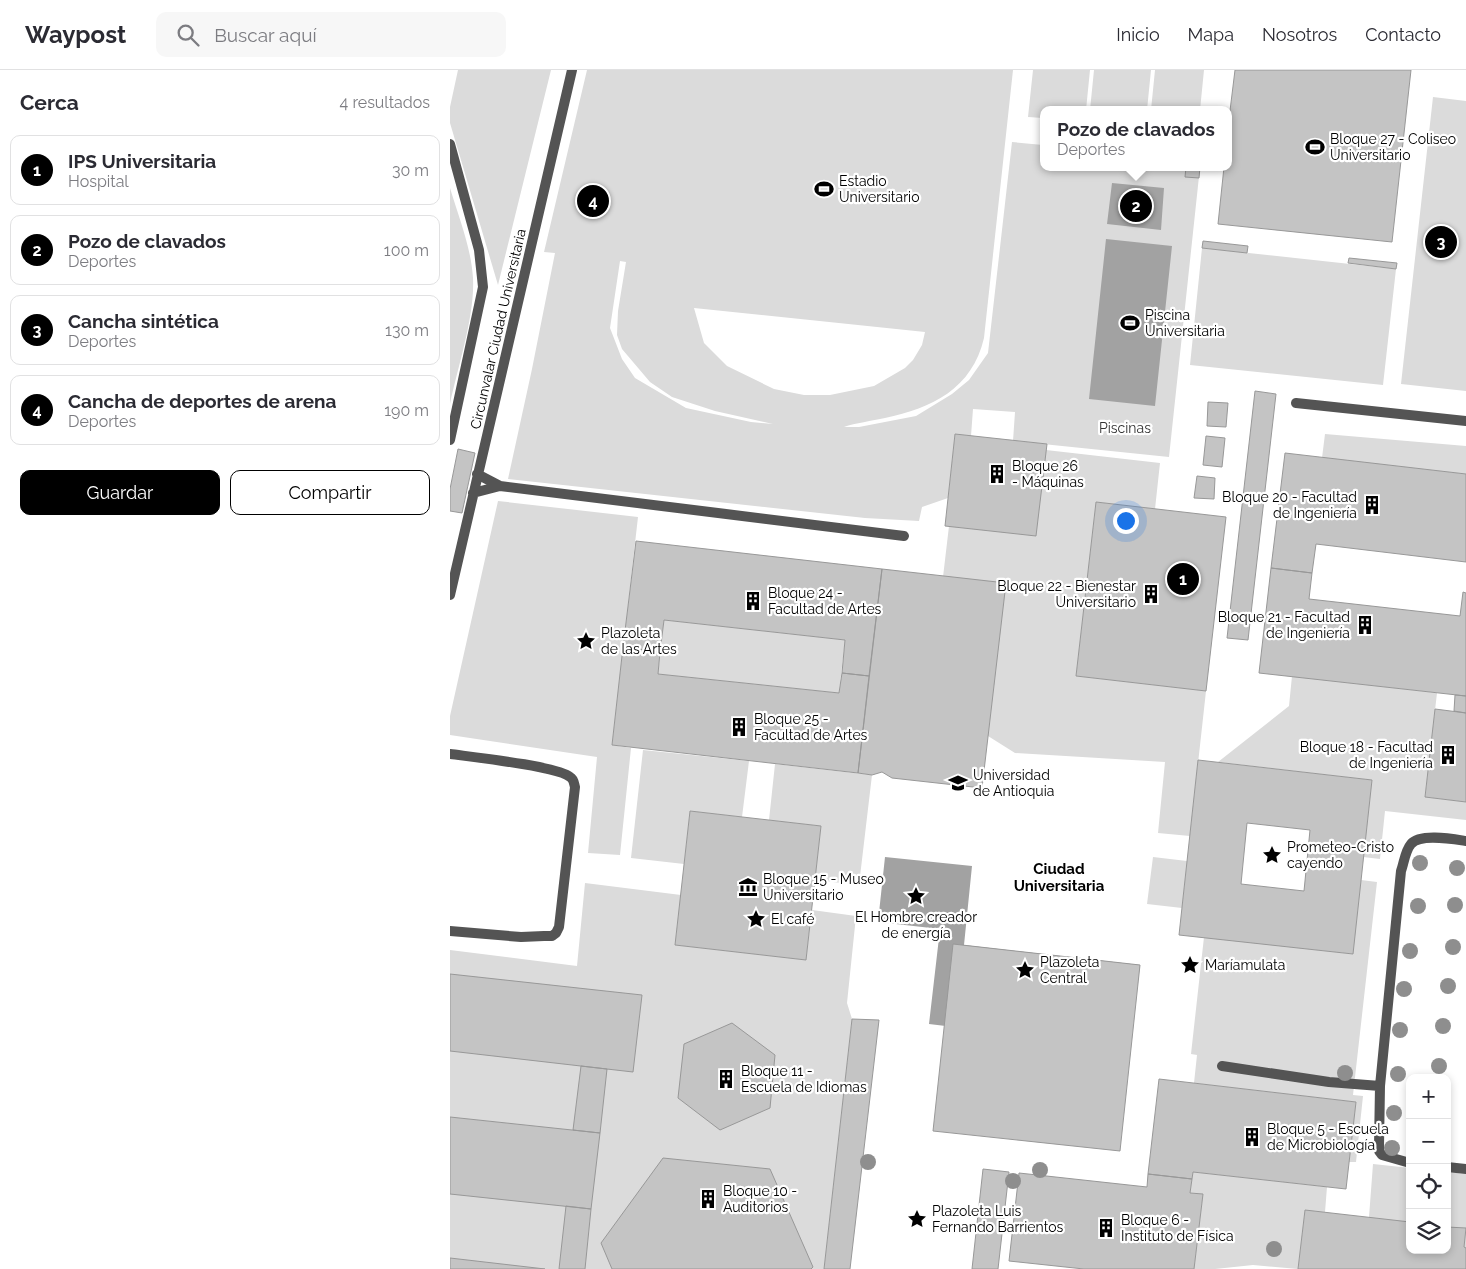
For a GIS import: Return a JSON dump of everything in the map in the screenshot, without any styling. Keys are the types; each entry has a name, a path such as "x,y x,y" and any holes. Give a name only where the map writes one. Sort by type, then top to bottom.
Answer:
{"lane":[{"name":"Circunvalar Ciudad Universitaria","path":"450,595 572,70"},
{"path":"450,144 479,250 483,287 450,440"},
{"path":"1296,403 1466,421"},
{"path":"477,474 500,486 904,536"},
{"path":"473,493 500,486"},
{"path":"450,754 537,766 570,776 574,781 567,865 556,933 552,936 521,937 450,931"},
{"path":"1406,1162 1382,1156 1379,1151 1380,1086 1403,863 1411,844 1416,841 1444,837 1466,841"},
{"path":"1222,1066 1329,1082 1380,1086"},
{"path":"1451,1167 1466,1169"}],"green space":[{"path":"458,70 551,70 498,285 450,123 450,107"},
{"name":"Piscinas","path":"587,70 1013,70 984,338 978,356 970,371 960,383 934,402 902,414 844,427 859,427 916,416 952,394 969,380 988,353 1012,142 1040,145 1040,171 1200,171 1169,457 1013,441 1015,412 973,409 971,436 955,435 948,498 922,507 919,521 865,518 508,479 555,253 544,252","holes":["620,261 626,262 618,311 617,335 622,349 650,382 672,397 715,411 773,424 751,422 686,408 635,378 622,359 610,328","694,308 925,332 922,345 913,360 905,368 874,386 830,395 804,395 774,389 727,366 704,343"]},
{"path":"1033,70 1090,70 1086,106 1040,106 1040,118 1028,117"},
{"path":"1094,70 1151,70 1147,106 1090,106"},
{"path":"1155,70 1204,70 1200,106 1151,106"},
{"path":"1433,97 1466,101 1466,391 1401,384"},
{"path":"450,188 472,266 473,293 469,325 450,404"},
{"path":"1202,248 1396,269 1383,385 1190,365"},
{"path":"1325,434 1466,446 1466,474 1322,458"},
{"path":"1046,450 1160,463 1155,509 1096,502 1076,676 1206,691 1190,836 1158,833 1165,762 1015,753 988,736 943,577 949,526"},
{"path":"498,501 638,517 612,745 631,748 620,855 588,853 597,757 450,735 450,716"},
{"path":"664,620 845,640 839,693 658,674"},
{"path":"1292,676 1437,693 1425,797 1466,802 1466,820 1385,811 1380,859 1363,857 1372,780 1218,762 1289,706"},
{"path":"643,750 749,761 742,817 690,811 684,864 631,858"},
{"path":"775,764 872,775 859,885 815,880 821,826 769,820"},
{"path":"1153,857 1187,861 1182,908 1147,904"},
{"path":"1361,880 1377,882 1353,1095 1363,1096 1356,1162 1349,1162 1356,1102 1194,1083 1197,1055 1191,1054 1204,937 1352,954"},
{"path":"585,883 681,895 675,945 806,960 812,910 856,916 847,1003 852,1019 824,1269 450,1269 450,950 577,966"},
{"path":"1373,1164 1406,1168 1406,1254 1451,1254 1451,1172 1466,1174 1466,1269 1373,1269 1369,1217"},
{"path":"1193,1172 1327,1187 1325,1212 1305,1211 1298,1269 1253,1265 1194,1269 1203,1194 1190,1193"}],"shaded area":[{"path":"1112,183 1164,188 1161,230 1107,224"},
{"name":"Piscina Universitaria","path":"1106,239 1172,246 1155,406 1089,399"},
{"path":"885,857 972,866 964,945 1140,965 1137,988 954,1027 929,1024 940,929 878,922"}],"building":[{"name":"Bloque 27 - Coliseo Universitario","path":"1235,70 1411,70 1392,242 1218,224 1224,171 1232,171 1231,106"},
{"path":"1186,171 1200,171 1199,178 1185,177"},
{"path":"1203,241 1248,246 1247,253 1202,248"},
{"path":"1349,258 1397,263 1396,269 1348,263"},
{"path":"1255,391 1276,394 1248,640 1227,638"},
{"path":"1208,402 1228,403 1226,427 1207,426"},
{"name":"Bloque 26 - Máquinas","path":"955,434 1047,444 1036,536 945,526"},
{"path":"1206,436 1225,438 1222,467 1203,465"},
{"path":"458,449 475,453 462,513 450,511 450,489"},
{"name":"Bloque 20 - Facultad de Ingeniería","path":"1285,453 1466,474 1466,562 1316,544 1312,573 1271,568"},
{"path":"1197,476 1215,478 1214,499 1194,498"},
{"name":"Bloque 22 - Bienestar Universitario","path":"1096,502 1226,517 1206,691 1076,676"},
{"name":"Bloque 24 - Facultad de Artes","path":"636,541 882,569 869,676 842,673 845,640 664,620 660,652 623,647"},
{"name":"Bloque 21 - Facultad de Ingeniería","path":"1271,568 1312,573 1309,599 1460,616 1463,592 1466,593 1466,696 1259,673"},
{"path":"882,569 1006,583 982,788 892,778 882,772 872,775 858,773"},
{"name":"Bloque 25 - Facultad de Artes","path":"623,647 660,652 658,674 839,693 842,673 869,676 858,773 612,745"},
{"path":"1455,695 1466,696 1466,713 1454,711"},
{"name":"Bloque 18 - Facultad de Ingeniería","path":"1435,709 1466,713 1466,802 1425,797"},
{"path":"1198,760 1372,780 1353,954 1179,935","holes":["1247,823 1310,830 1304,891 1241,884"]},
{"name":"Bloque 15 - Museo Universitario","path":"690,811 821,826 806,960 675,945"},
{"path":"953,944 1140,965 1120,1151 933,1131"},
{"path":"450,974 642,995 633,1072 450,1051"},
{"path":"852,1019 879,1020 850,1269 824,1269"},
{"name":"Bloque 11 - Escuela de Idiomas","path":"732,1023 775,1055 770,1108 720,1130 678,1098 684,1044"},
{"path":"581,1066 607,1069 600,1133 573,1130"},
{"name":"Bloque 5 - Escuela de Microbiología","path":"1159,1079 1356,1102 1346,1189 1193,1172 1192,1179 1148,1174"},
{"path":"450,1117 600,1133 591,1209 450,1194"},
{"name":"Bloque 10 - Auditorios","path":"663,1158 770,1169 813,1267 811,1269 612,1269 601,1243"},
{"path":"983,1169 1009,1172 998,1269 972,1269"},
{"name":"Bloque 6 - Instituto de Física","path":"1019,1173 1147,1187 1148,1174 1192,1179 1190,1193 1203,1194 1194,1269 1084,1269 1009,1261"},
{"path":"566,1206 591,1209 585,1269 559,1269"},
{"path":"1305,1210 1406,1222 1406,1254 1451,1254 1451,1227 1466,1228 1464,1247 1466,1248 1466,1269 1298,1269"},
{"path":"450,1258 545,1269 450,1269"}],"place":[{"name":"Bloque 27 - Coliseo Universitario","path":"1315,147"},
{"name":"Estadio Universitario","path":"824,189"},
{"name":"Cancha de deportes de arena","path":"593,201"},
{"name":"Pozo de clavados","path":"1136,206"},
{"name":"Cancha sintética","path":"1441,242"},
{"name":"Piscina Universitaria","path":"1130,323"},
{"name":"Bloque 26 - Máquinas","path":"997,474"},
{"name":"Bloque 20 - Facultad de Ingeniería","path":"1372,505"},
{"name":"IPS Universitaria","path":"1183,579"},
{"name":"Bloque 22 - Bienestar Universitario","path":"1151,594"},
{"name":"Bloque 24 - Facultad de Artes","path":"753,601"},
{"name":"Bloque 21 - Facultad de Ingeniería","path":"1365,625"},
{"name":"Plazoleta de las Artes","path":"586,641"},
{"name":"Bloque 25 - Facultad de Artes","path":"739,727"},
{"name":"Bloque 18 - Facultad de Ingeniería","path":"1448,755"},
{"name":"Universidad de Antioquia","path":"958,783"},
{"name":"Prometeo-Cristo cayendo","path":"1272,855"},
{"name":"Bloque 15 - Museo Universitario","path":"748,887"},
{"name":"El Hombre creador de energía","path":"916,896"},
{"name":"El café","path":"756,919"},
{"name":"Maríamulata","path":"1190,965"},
{"name":"Plazoleta Central","path":"1025,970"},
{"name":"Bloque 11 - Escuela de Idiomas","path":"726,1079"},
{"name":"Bloque 5 - Escuela de Microbiología","path":"1252,1137"},
{"name":"Bloque 10 - Auditorios","path":"708,1199"},
{"name":"Plazoleta Luis Fernando Barrientos","path":"917,1219"},
{"name":"Bloque 6 - Instituto de Física","path":"1106,1228"}],"district":[{"name":"Ciudad Universitaria","path":"1059,878"}]}
